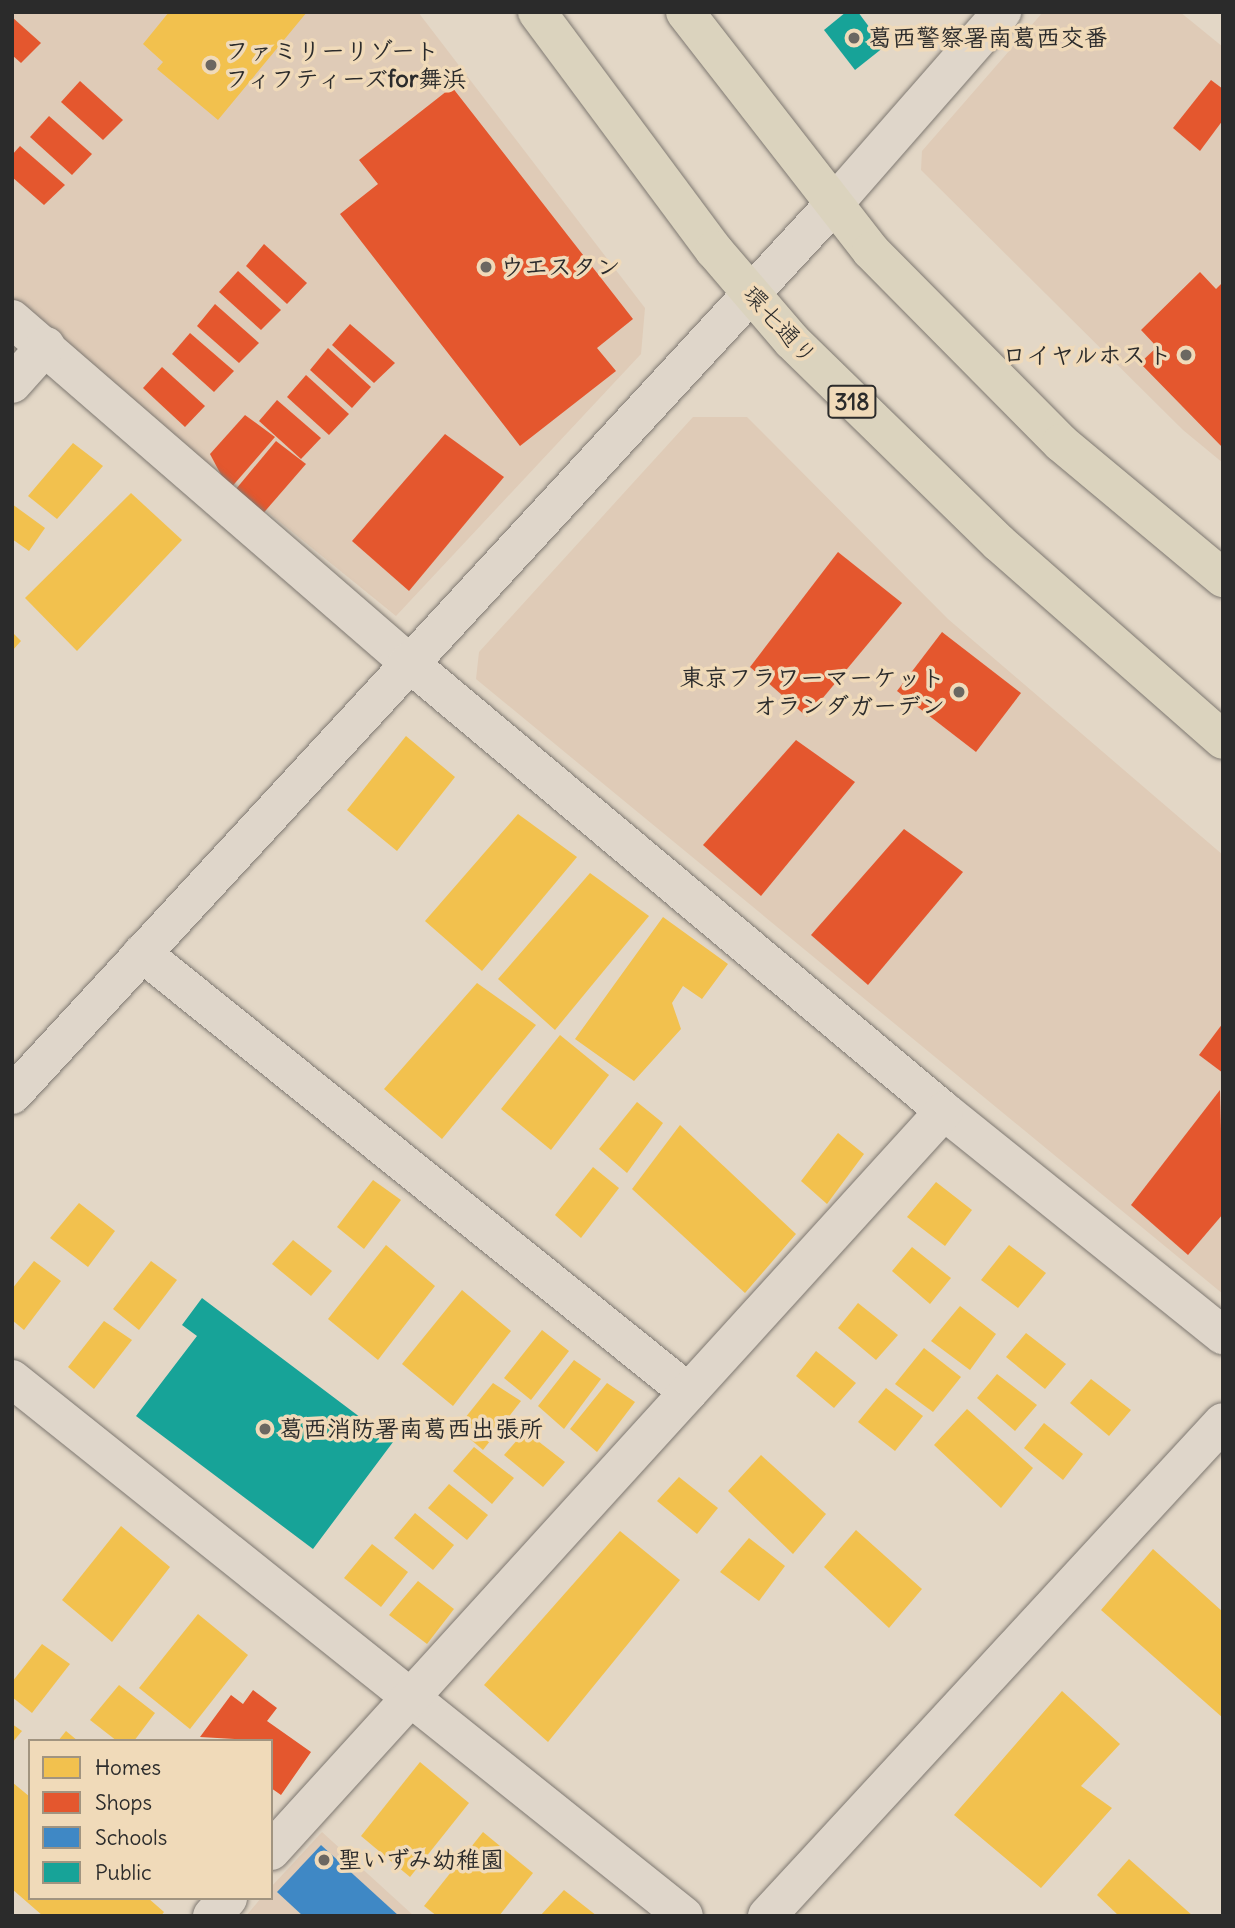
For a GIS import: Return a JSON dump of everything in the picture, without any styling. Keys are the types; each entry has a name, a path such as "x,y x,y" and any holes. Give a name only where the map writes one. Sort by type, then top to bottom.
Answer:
{"main road":[{"name":"環七通り","path":"537,12 714,250 752,295 909,460 1223,740"},
{"path":"685,12 833,205 880,260 1061,443 1223,578"}],"street":[{"path":"12,1095 408,662 752,295 1002,12"},
{"path":"12,319 47,346 408,662 944,1111 1223,1335"},
{"path":"12,384 47,346"},
{"path":"142,953 688,1392"},
{"path":"273,1849 944,1111"},
{"path":"12,1379 410,1700 684,1916"},
{"path":"767,1916 1223,1422"},
{"path":"212,1916 226,1900"}],"shaded area":[{"path":"12,12 418,12 645,308 641,354 396,616 12,305"},
{"path":"1043,12 1180,12 1223,47 1223,463 1183,430 921,170 922,151"},
{"path":"693,417 747,417 948,619 1223,855 1223,1294 476,679 479,652"},
{"name":"聖いずみ幼稚園","path":"322,1832 414,1916 246,1916 259,1900 273,1900 273,1885"}],"building: Homes":[{"name":"ファミリーリゾート フィフティーズfor舞浜","path":"169,12 307,12 218,120 157,69 163,62 143,44"},
{"path":"73,443 103,466 57,519 28,496"},
{"path":"131,493 182,540 77,651 25,598"},
{"path":"12,504 45,528 29,551 12,539"},
{"path":"12,632 21,641 12,651"},
{"path":"406,736 455,777 397,851 347,810"},
{"path":"518,814 577,857 482,971 425,921"},
{"path":"590,873 649,916 555,1030 498,979"},
{"path":"663,917 728,964 702,999 683,986 672,1003 681,1029 634,1081 575,1039"},
{"path":"477,983 536,1025 442,1139 384,1089"},
{"path":"560,1035 609,1075 551,1150 501,1109"},
{"path":"637,1102 663,1123 627,1173 599,1149"},
{"path":"680,1125 796,1234 745,1293 632,1189"},
{"path":"838,1133 864,1154 827,1204 801,1181"},
{"path":"593,1167 619,1188 581,1238 555,1215"},
{"path":"373,1180 401,1200 364,1249 337,1227"},
{"path":"936,1182 972,1210 945,1246 907,1217"},
{"path":"79,1203 115,1231 88,1267 50,1238"},
{"path":"293,1240 332,1271 311,1296 272,1264"},
{"path":"386,1245 435,1286 378,1360 328,1319"},
{"path":"1009,1245 1046,1273 1018,1308 981,1280"},
{"path":"912,1247 951,1278 930,1304 892,1271"},
{"path":"34,1261 61,1281 24,1330 12,1320 12,1289"},
{"path":"151,1261 177,1280 139,1330 113,1309"},
{"path":"462,1290 511,1331 453,1406 402,1364"},
{"path":"858,1303 898,1335 876,1360 838,1328"},
{"path":"960,1306 996,1334 970,1370 931,1341"},
{"path":"104,1321 132,1340 94,1389 68,1367"},
{"path":"542,1330 569,1351 531,1400 504,1378"},
{"path":"1026,1333 1066,1364 1045,1389 1006,1357"},
{"path":"924,1348 961,1377 933,1412 895,1384"},
{"path":"816,1351 856,1383 834,1408 796,1376"},
{"path":"574,1360 601,1379 564,1429 538,1406"},
{"path":"997,1374 1037,1405 1015,1431 977,1398"},
{"path":"1091,1379 1131,1410 1109,1436 1070,1403"},
{"path":"493,1383 521,1401 483,1450 457,1428"},
{"path":"607,1383 635,1402 597,1452 570,1429"},
{"path":"886,1388 923,1416 895,1451 858,1422"},
{"path":"967,1409 1033,1468 1001,1508 934,1445"},
{"path":"1044,1423 1083,1454 1063,1480 1024,1448"},
{"path":"525,1431 565,1462 543,1487 504,1455"},
{"path":"474,1447 514,1478 492,1504 453,1471"},
{"path":"761,1455 826,1514 793,1554 728,1491"},
{"path":"679,1477 718,1508 697,1534 657,1501"},
{"path":"449,1484 488,1515 467,1540 428,1508"},
{"path":"415,1513 454,1545 433,1570 394,1538"},
{"path":"121,1526 170,1567 112,1642 62,1600"},
{"path":"856,1530 922,1589 889,1628 824,1567"},
{"path":"620,1531 680,1580 548,1742 484,1685"},
{"path":"749,1538 785,1566 759,1601 720,1572"},
{"path":"372,1544 408,1572 381,1607 344,1578"},
{"path":"1153,1549 1223,1612 1223,1718 1101,1610"},
{"path":"418,1581 454,1609 427,1644 389,1615"},
{"path":"198,1614 248,1655 190,1729 139,1688"},
{"path":"42,1644 70,1664 32,1713 12,1697 12,1682"},
{"path":"119,1685 155,1713 136,1739 114,1739 90,1720"},
{"path":"1062,1691 1120,1744 1081,1786 1112,1808 1041,1888 954,1815"},
{"path":"12,1724 22,1731 12,1743"},
{"path":"66,1731 76,1739 60,1739"},
{"path":"420,1762 469,1803 410,1877 361,1836"},
{"path":"12,1782 28,1795 28,1900 150,1900 164,1912 161,1916 43,1916 12,1889"},
{"path":"483,1832 533,1873 499,1916 437,1916 424,1906"},
{"path":"1129,1859 1193,1916 1119,1916 1097,1895"},
{"path":"564,1890 597,1916 540,1916"}],"building: Shops":[{"path":"12,17 41,43 21,63 12,55"},
{"path":"1211,80 1223,89 1223,120 1200,151 1173,128"},
{"path":"80,81 123,120 103,140 61,102"},
{"name":"ウエスタン","path":"452,87 633,319 597,348 616,371 520,446 340,214 378,184 359,160"},
{"path":"49,116 92,154 72,175 30,137"},
{"path":"20,146 65,185 44,205 12,177 12,155"},
{"path":"264,244 307,283 287,304 246,266"},
{"path":"238,271 281,310 261,330 219,292"},
{"name":"ロイヤルホスト","path":"1200,272 1216,289 1223,282 1223,448 1140,363 1157,347 1141,330"},
{"path":"215,304 259,343 239,363 197,326"},
{"path":"350,324 395,363 374,383 332,345"},
{"path":"190,333 234,371 214,392 172,354"},
{"path":"328,348 371,387 352,408 310,370"},
{"path":"162,367 205,406 185,427 143,388"},
{"path":"306,375 349,414 329,435 287,397"},
{"path":"277,400 321,438 301,459 259,421"},
{"path":"245,415 275,437 229,490 210,454"},
{"path":"445,434 504,477 409,591 352,541"},
{"path":"276,441 306,464 260,517 231,495"},
{"path":"838,552 902,603 807,717 750,667"},
{"name":"東京フラワーマーケット オランダガーデン","path":"942,632 1021,693 976,752 897,691"},
{"path":"796,740 855,782 761,896 703,845"},
{"path":"904,829 963,872 868,985 811,935"},
{"path":"1223,1023 1223,1073 1199,1055"},
{"path":"1220,1090 1223,1214 1188,1255 1131,1205"},
{"path":"253,1690 277,1708 267,1721 311,1752 281,1795 273,1789 273,1739 200,1737 231,1695 243,1704"}],"building: Schools":[{"name":"聖いずみ幼稚園","path":"321,1845 399,1916 303,1916 277,1892"}],"building: Public":[{"name":"葛西警察署南葛西交番","path":"846,12 858,12 884,47 855,70 824,30"},
{"name":"葛西消防署南葛西出張所","path":"202,1298 393,1442 313,1549 136,1416 197,1336 182,1325"}],"place":[{"name":"葛西警察署南葛西交番","path":"854,38"},
{"name":"ファミリーリゾート フィフティーズfor舞浜","path":"211,65"},
{"name":"ウエスタン","path":"486,267"},
{"name":"ロイヤルホスト","path":"1186,355"},
{"name":"東京フラワーマーケット オランダガーデン","path":"959,692"},
{"name":"葛西消防署南葛西出張所","path":"265,1429"},
{"name":"聖いずみ幼稚園","path":"324,1860"}]}
